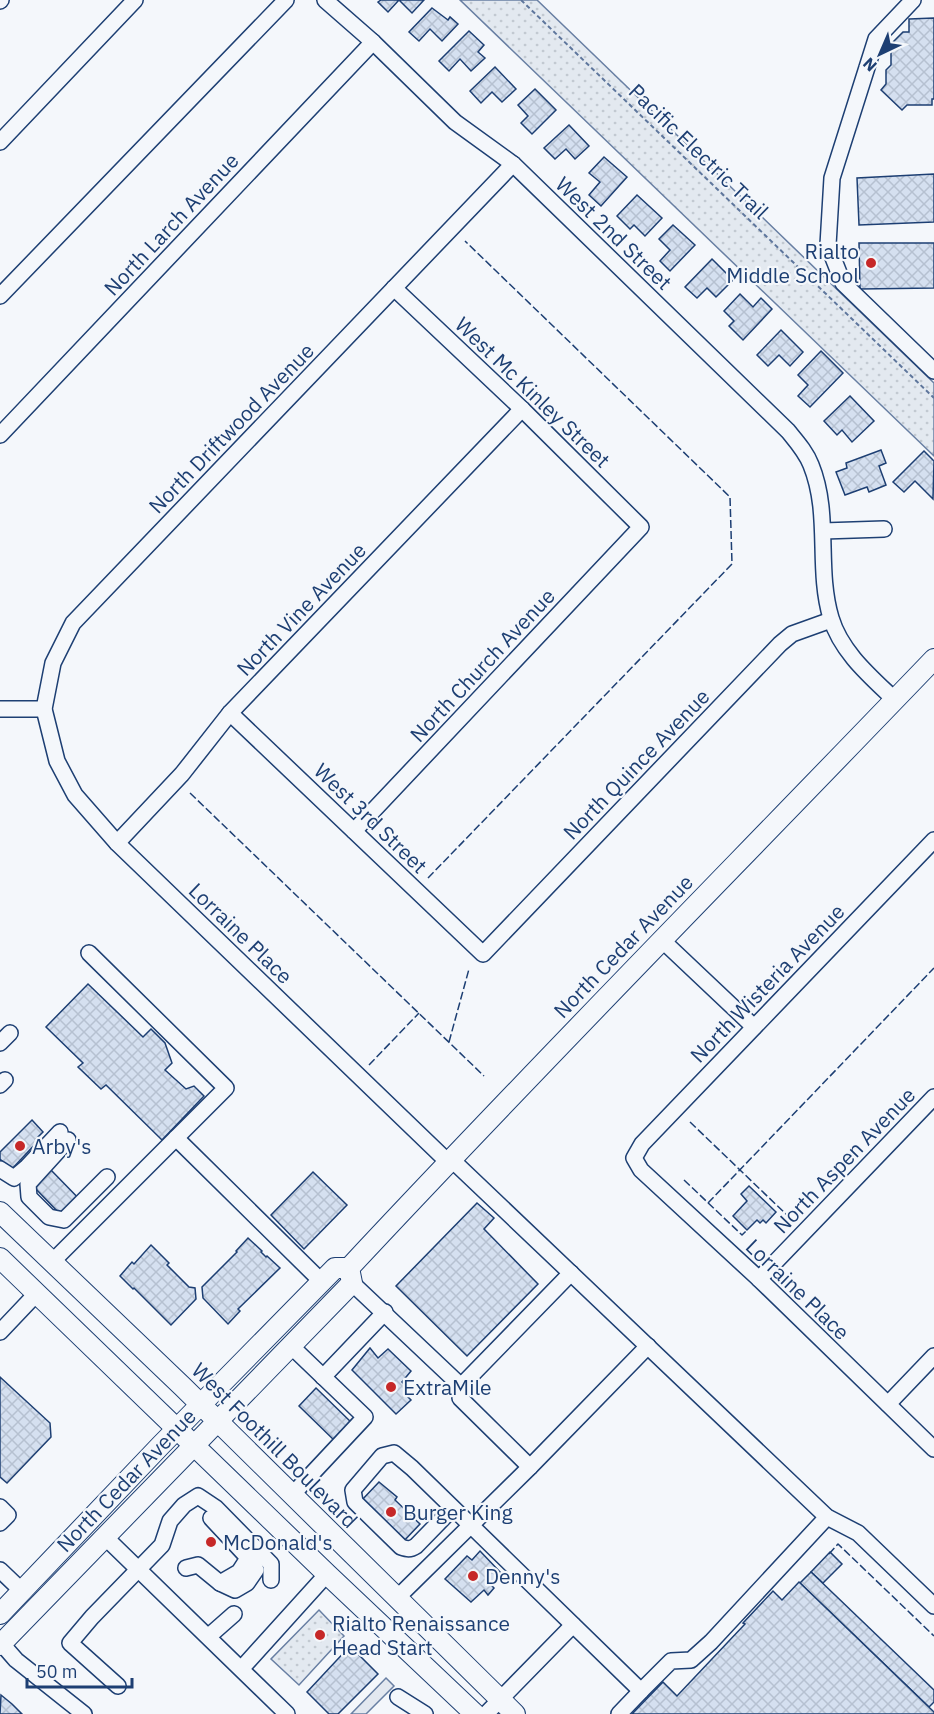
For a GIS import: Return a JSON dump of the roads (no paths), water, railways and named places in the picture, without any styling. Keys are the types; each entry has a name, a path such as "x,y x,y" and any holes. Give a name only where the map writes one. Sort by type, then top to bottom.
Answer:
{"main road":[{"name":"North Cedar Avenue","path":"0,1640 291,1346 450,1160 934,659"},
{"name":"West Foothill Boulevard","path":"2,1214 515,1714"},
{"path":"0,1258 475,1714"},
{"name":"North Cedar Avenue","path":"0,1614 334,1268 350,1275"},
{"path":"0,1640 27,1603 22,1591"}],"street":[{"path":"0,142 135,0"},
{"path":"0,296 286,0"},
{"name":"West 2nd Street","path":"325,0 373,42 455,122 513,164 788,431 811,464 821,499 825,591 831,620 854,659 895,700"},
{"path":"913,0 876,39 832,178 828,245 843,283 934,371"},
{"name":"North Larch Avenue","path":"0,435 373,42"},
{"name":"North Driftwood Avenue","path":"44,709 53,663 72,623 513,164"},
{"name":"West Mc Kinley Street","path":"394,288 522,409 641,527"},
{"name":"North Vine Avenue","path":"117,843 182,774 230,713 522,409"},
{"name":"North Church Avenue","path":"354,831 641,527"},
{"path":"823,531 884,529"},
{"name":"North Quince Avenue","path":"483,954 780,644 792,634 831,620"},
{"path":"0,710 44,709"},
{"name":"Lorraine Place","path":"44,709 57,761 75,795 117,843 827,1517 858,1533 934,1606"},
{"name":"West 3rd Street","path":"230,713 483,954"},
{"name":"North Wisteria Avenue","path":"634,1158 642,1144 934,840"},
{"path":"663,941 754,1027"},
{"path":"52,1262 226,1088 89,953"},
{"name":"North Aspen Avenue","path":"759,1279 934,1097"},
{"path":"0,1169 14,1178 64,1136 28,1184 28,1197 49,1217 64,1220 106,1177"},
{"path":"176,1138 321,1281"},
{"name":"Lorraine Place","path":"634,1158 641,1170 759,1279 934,1449"},
{"path":"530,1467 460,1398 461,1386 571,1273"},
{"path":"350,1275 461,1386"},
{"path":"0,1332 37,1293"},
{"path":"323,1377 385,1312"},
{"path":"291,1346 365,1417 292,1495"},
{"path":"397,1598 648,1346"},
{"path":"888,1404 934,1356"},
{"path":"453,1508 410,1550 401,1547 355,1502 354,1487 382,1456 394,1453 412,1468 641,1690"},
{"path":"118,1686 70,1643 162,1545 168,1523 184,1505 198,1496 216,1508 271,1564 271,1580"},
{"path":"186,1568 198,1565 220,1583 235,1590 247,1583 256,1570 248,1558 192,1500"},
{"path":"0,1507 8,1515 0,1523"},
{"path":"619,1714 671,1661 690,1660 704,1648 827,1517"},
{"path":"104,1536 242,1668 278,1711"},
{"path":"0,1569 22,1591"},
{"path":"242,1668 327,1574"},
{"path":"209,1636 234,1614"},
{"path":"486,1714 573,1625"},
{"path":"0,1640 16,1660 84,1714"},
{"path":"398,1697 425,1714"}],"place":[{"name":"Rialto Middle School","path":"871,263"},
{"name":"Arby's","path":"20,1146"},
{"name":"ExtraMile","path":"391,1387"},
{"name":"Burger King","path":"391,1512"},
{"name":"McDonald's","path":"211,1542"},
{"name":"Denny's","path":"473,1576"},
{"name":"Rialto Renaissance Head Start","path":"320,1635"}]}
